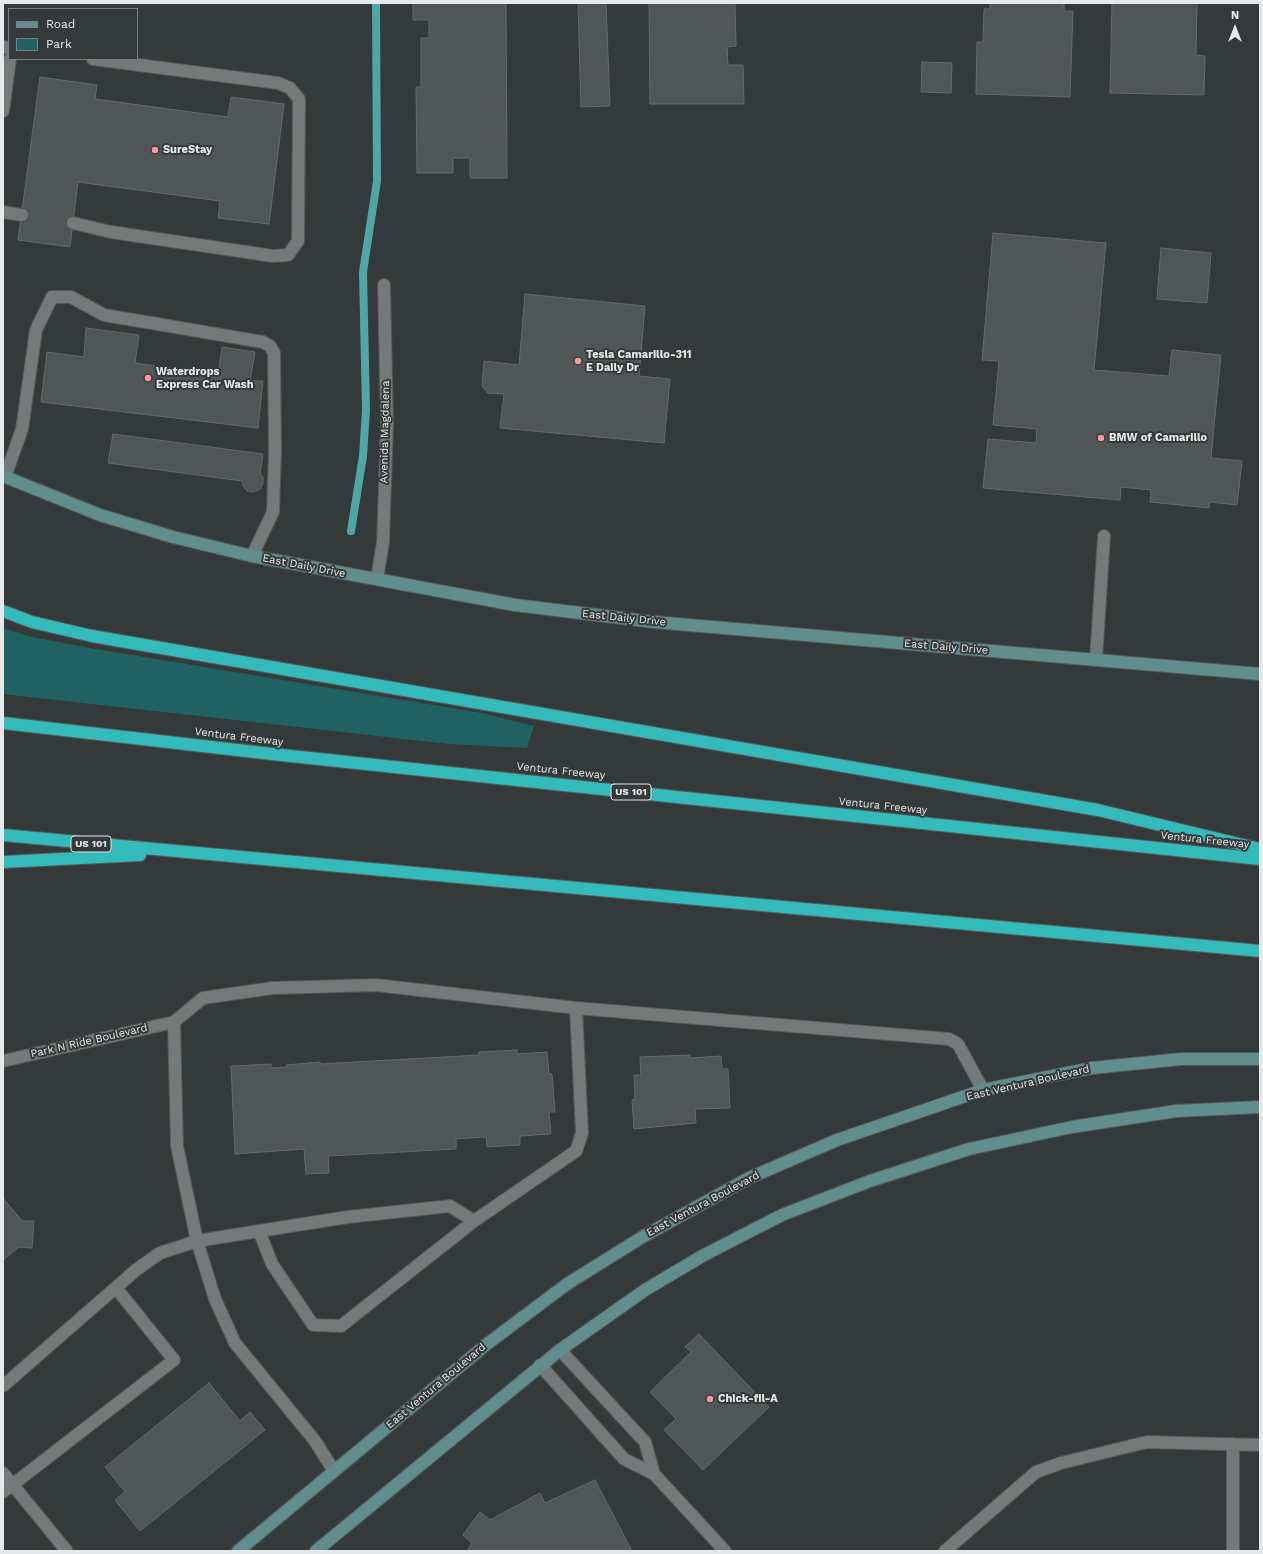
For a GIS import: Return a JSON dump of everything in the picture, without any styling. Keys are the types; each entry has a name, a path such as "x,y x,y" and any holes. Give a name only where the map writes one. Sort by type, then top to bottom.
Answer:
{"highway":[{"path":"3,611 32,622 92,636 1098,810 1260,849"},
{"name":"Ventura Freeway","path":"3,722 272,754 1260,859"},
{"name":"US 101","path":"3,835 1260,950"},
{"path":"3,862 178,852"}],"main road":[{"name":"East Daily Drive","path":"4,477 100,515 173,537 252,556 515,605 580,614 1260,674"},
{"name":"East Ventura Boulevard","path":"238,1551 487,1344 567,1284 644,1236 749,1178 830,1143 983,1090 1092,1068 1181,1059 1260,1059"},
{"path":"316,1551 560,1350 645,1290 704,1255 782,1215 870,1181 969,1149 1072,1127 1176,1111 1260,1107"}],"street":[{"path":"3,111 10,60"},
{"path":"73,223 111,232 273,256 288,255 298,241 299,100 290,88 278,83 101,60"},
{"path":"3,212 22,215"},
{"name":"Avenida Magdalena","path":"377,579 383,542 387,424 384,285"},
{"path":"4,477 22,429 36,330 52,297 71,297 104,315 262,342 270,346 274,353 275,450 273,512 252,556"},
{"path":"1096,660 1104,536"},
{"path":"334,1471 315,1441 235,1342 215,1298 197,1241 177,1146 174,1022 203,998 273,988 376,985 576,1008 949,1039 958,1044 983,1090"},
{"path":"259,1230 272,1264 313,1325 341,1326 474,1221 576,1151 582,1133 576,1008"},
{"name":"Park N Ride Boulevard","path":"3,1060 174,1022"},
{"path":"3,1386 136,1270 160,1253 197,1241 259,1230 348,1217 450,1206 474,1221"},
{"path":"8,1488 174,1360 116,1288"},
{"path":"560,1350 645,1442 654,1474"},
{"path":"540,1365 624,1459 654,1474 725,1551"},
{"path":"945,1551 1036,1472 1061,1463 1148,1442 1260,1445"},
{"path":"1233,1444 1233,1551"},
{"path":"3,1473 8,1488 66,1550 64,1551"}],"green space":[{"path":"3,628 32,637 90,648 482,713 534,726 527,748 449,744 3,694"}],"building":[{"path":"413,3 506,3 507,178 470,178 470,158 453,158 453,173 417,173 416,87 421,87 421,38 429,38 429,20 413,20"},
{"path":"578,3 606,3 610,106 581,107"},
{"path":"649,3 735,3 736,46 727,47 728,65 743,65 744,104 650,104"},
{"path":"990,3 1064,3 1064,11 1073,11 1070,97 976,94 977,42 983,42 984,9 990,9"},
{"path":"1112,3 1197,3 1196,55 1205,56 1204,95 1110,93"},
{"path":"922,62 952,63 951,93 921,92"},
{"name":"SureStay","path":"40,77 97,85 95,99 228,117 231,97 284,104 269,224 218,218 220,201 78,182 70,247 18,240"},
{"path":"993,233 1106,243 1094,370 1169,376 1172,350 1221,355 1211,458 1242,461 1237,505 1210,502 1209,508 1150,502 1151,490 1121,487 1120,500 983,488 988,439 1036,443 1037,429 993,425 999,361 982,360"},
{"path":"1161,248 1211,253 1207,303 1157,299"},
{"path":"525,294 645,306 639,376 670,379 664,443 500,428 504,394 488,393 482,386 484,361 519,365"},
{"name":"Waterdrops Express Car Wash","path":"86,328 139,335 135,363 218,375 222,347 255,352 250,381 263,381 258,428 41,402 47,352 84,357"},
{"path":"113,434 263,454 260,474 263,477 263,483 260,489 253,492 247,491 243,486 242,481 108,463"},
{"path":"517,1050 517,1054 547,1052 549,1074 552,1074 555,1112 549,1112 551,1134 520,1136 520,1145 487,1147 486,1137 456,1139 456,1149 328,1156 329,1173 306,1174 304,1149 235,1154 231,1066 271,1064 271,1068 320,1062 320,1064 479,1055 479,1052"},
{"path":"690,1055 690,1058 721,1056 722,1069 728,1069 730,1108 695,1109 696,1123 634,1129 632,1100 635,1099 634,1075 641,1075 640,1057"},
{"path":"3,1198 22,1221 34,1221 32,1248 19,1247 3,1260"},
{"name":"Chick-fil-A","path":"699,1334 769,1407 703,1470 664,1430 676,1419 650,1392 691,1352 685,1347"},
{"path":"209,1383 240,1421 250,1412 265,1430 140,1531 115,1500 125,1492 105,1467"},
{"path":"595,1480 631,1549 627,1551 467,1551 472,1543 463,1535 480,1512 490,1520 540,1493 545,1503"}],"waterway":[{"path":"351,531 363,456 366,410 363,272 377,181 376,3"}],"place":[{"name":"SureStay","path":"155,150"},
{"name":"Tesla Camarillo-311 E Daily Dr","path":"578,361"},
{"name":"Waterdrops Express Car Wash","path":"148,378"},
{"name":"BMW of Camarillo","path":"1101,438"},
{"name":"Chick-fil-A","path":"710,1399"}]}
